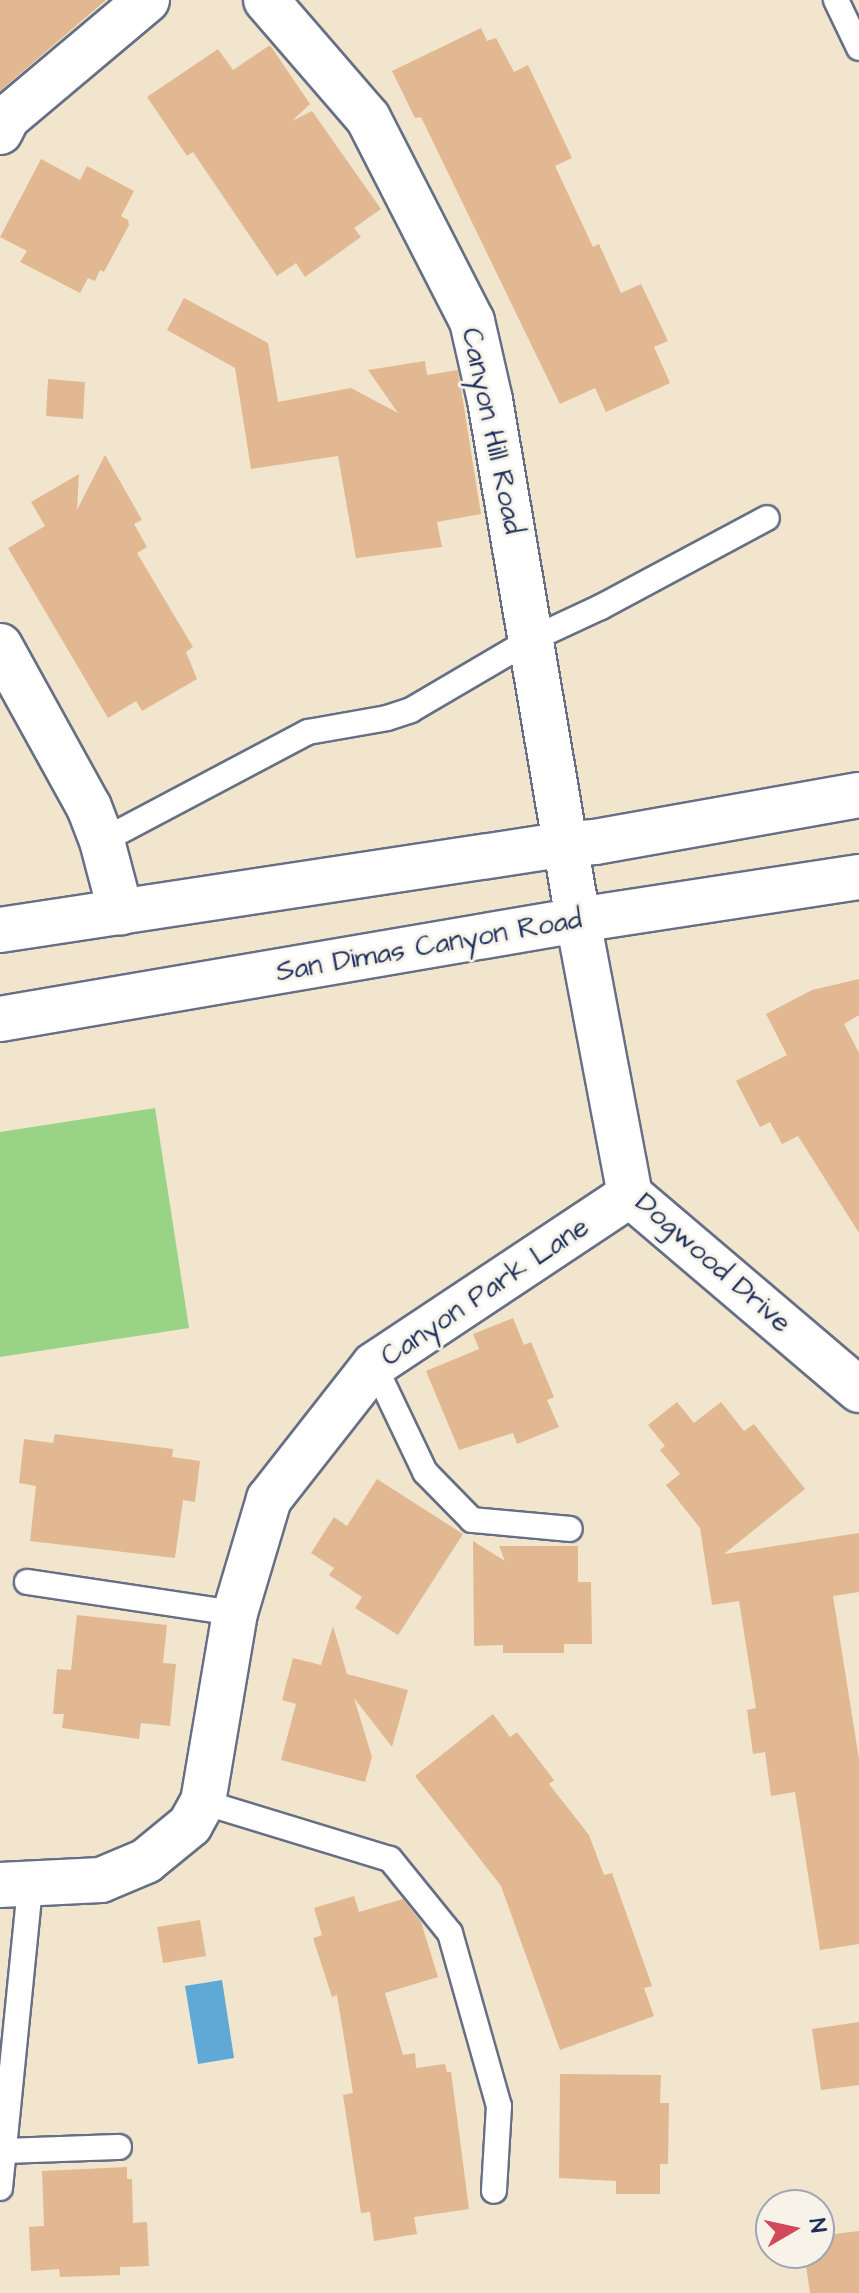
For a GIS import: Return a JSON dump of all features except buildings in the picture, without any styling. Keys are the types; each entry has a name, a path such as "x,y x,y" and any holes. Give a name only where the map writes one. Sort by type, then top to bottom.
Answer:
{"street":[{"path":"0,132 7,118 147,0"},
{"name":"Canyon Hill Road","path":"266,0 368,118 472,321 490,400 578,920"},
{"path":"0,646 89,807 102,841 121,913"},
{"path":"0,930 595,842 859,795"},
{"name":"San Dimas Canyon Road","path":"0,1019 578,920 859,877"},
{"name":"Dogwood Drive","path":"578,920 630,1195 859,1390"},
{"name":"Canyon Park Lane","path":"15,1885 101,1880 146,1861 190,1825 203,1802 235,1613 269,1499 374,1365 630,1195"}],"lane":[{"path":"836,0 859,48"},
{"path":"102,841 308,732 387,718 411,710 532,639 601,607 767,518"},
{"path":"374,1365 425,1472 472,1520 570,1529"},
{"path":"27,1582 235,1613"},
{"path":"203,1802 390,1859 450,1933 499,2106 494,2191"},
{"path":"0,2188 15,1885"},
{"path":"4,2151 119,2147"}],"green space":[{"path":"155,1108 189,1328 0,1357 0,1132"}],"water":[{"path":"222,1980 234,2058 198,2064 185,1986"}]}
